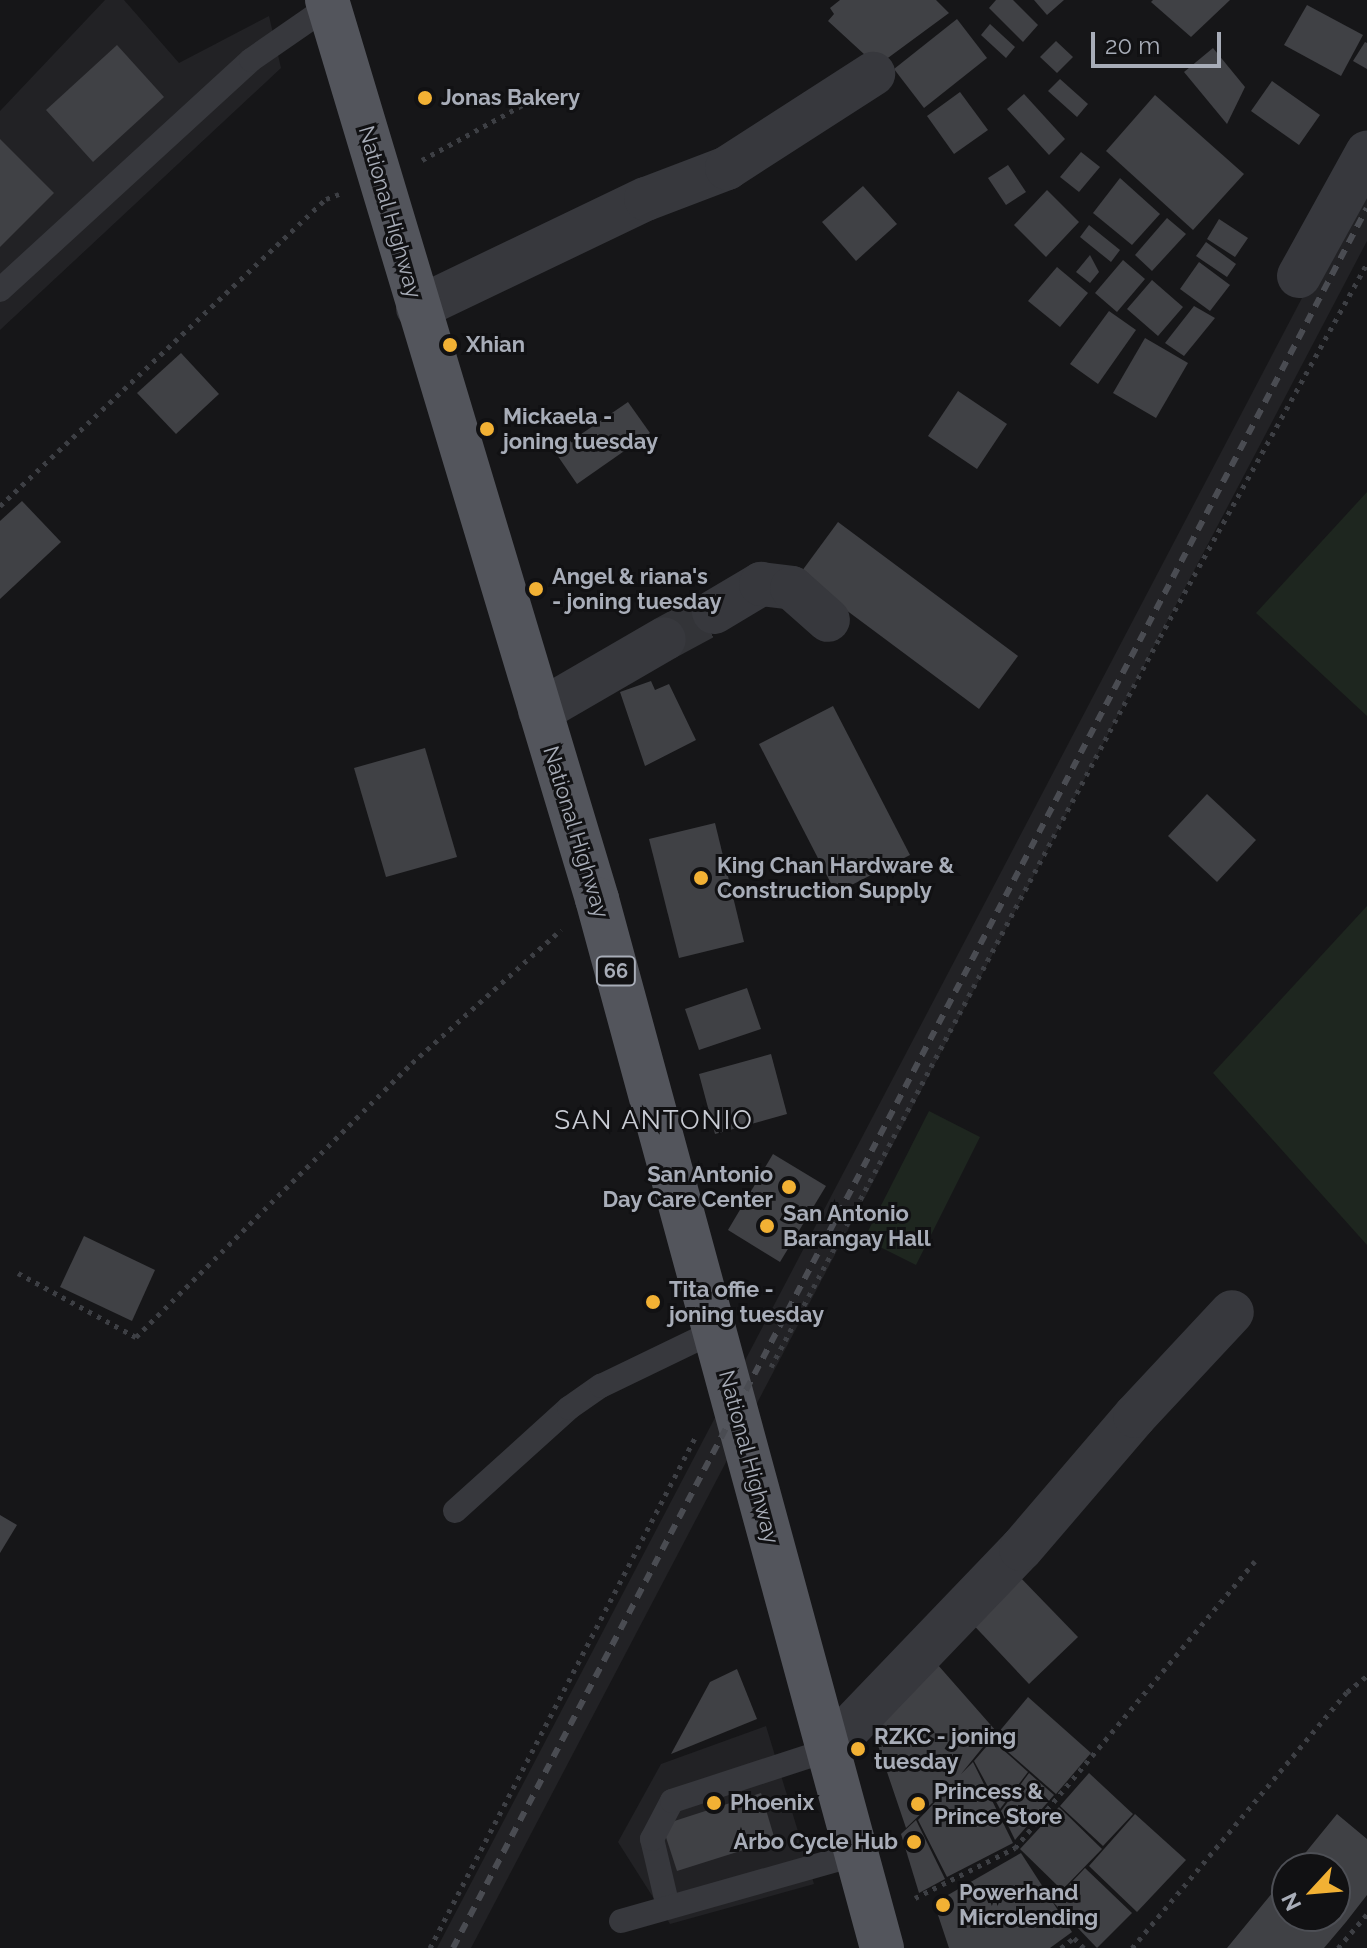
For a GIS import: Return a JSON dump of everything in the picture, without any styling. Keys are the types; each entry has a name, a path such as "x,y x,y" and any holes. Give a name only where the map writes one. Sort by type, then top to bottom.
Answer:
{"main road":[{"name":"National Highway","path":"328,3 597,899 878,1932"}],"street":[{"path":"418,308 646,199 727,168 873,74"},
{"path":"1299,276 1367,153"},
{"path":"714,612 761,584 792,588 828,620"},
{"path":"540,711 664,639"},
{"path":"828,1750 1021,1549 1135,1416 1232,1312"}],"lane":[{"path":"0,290 251,60 328,3"},
{"path":"455,1511 569,1408 601,1386 715,1331"},
{"path":"668,1907 652,1839 672,1801 828,1750"},
{"path":"621,1921 857,1854"}],"path":[{"path":"0,506 326,199 381,182 537,97"},
{"path":"740,1422 1160,637 1367,263"},
{"path":"18,1273 136,1337 401,1073 597,899"},
{"path":"430,1948 696,1440 692,1421"},
{"path":"878,1932 945,1886 1015,1848 1255,1561"},
{"path":"1132,1948 1347,1692 1367,1676"},
{"path":"1338,1948 1367,1914"},
{"path":"1061,1948 1074,1938 1084,1948"}],"shaded area":[{"path":"105,0 124,0 179,63 269,16 281,68 0,330 0,111"},
{"path":"1367,174 1367,241 471,1948 437,1948"},
{"path":"1367,492 1367,716 1256,613"},
{"path":"1367,906 1367,1245 1213,1073"},
{"path":"929,1111 980,1137 916,1265 864,1239"},
{"name":"Phoenix","path":"766,1726 814,1884 670,1924 618,1842 661,1764"}],"building":[{"path":"840,0 936,0 949,13 877,66 828,21 834,14 830,8"},
{"path":"996,0 1013,0 1038,25 1023,42 989,8"},
{"path":"1034,0 1064,0 1047,15"},
{"path":"1153,0 1230,0 1191,37 1151,2"},
{"path":"1307,5 1363,35 1341,76 1284,45"},
{"path":"957,19 987,58 924,108 894,69"},
{"path":"990,24 1015,47 1006,58 981,35"},
{"path":"1056,41 1073,57 1057,73 1040,57"},
{"path":"1367,43 1367,69 1353,61"},
{"path":"117,45 164,97 93,162 46,110"},
{"path":"1213,48 1245,87 1227,124 1184,72"},
{"path":"1060,79 1088,104 1077,117 1048,91"},
{"path":"1272,81 1320,115 1299,145 1251,111"},
{"path":"960,92 988,130 954,154 927,116"},
{"path":"1024,94 1065,139 1049,155 1007,109"},
{"path":"1155,95 1244,174 1193,230 1106,151"},
{"path":"0,139 54,193 0,247"},
{"path":"1081,152 1100,167 1079,192 1060,177"},
{"path":"1008,165 1026,192 1006,205 988,178"},
{"path":"1120,178 1160,214 1132,245 1093,213"},
{"path":"863,186 897,224 856,261 822,222"},
{"path":"1047,190 1079,222 1046,257 1014,225"},
{"path":"1167,218 1186,234 1152,271 1135,255"},
{"path":"1219,219 1248,238 1235,257 1207,239"},
{"path":"1089,225 1120,250 1111,262 1080,237"},
{"path":"1206,242 1236,264 1227,277 1196,256"},
{"path":"1090,255 1099,272 1090,283 1076,272"},
{"path":"1123,260 1145,279 1117,312 1095,293"},
{"path":"1199,262 1230,285 1210,311 1180,289"},
{"path":"1057,267 1088,293 1060,327 1028,301"},
{"path":"1152,280 1183,307 1158,336 1127,309"},
{"path":"1194,306 1215,318 1184,356 1165,343"},
{"path":"1109,311 1136,330 1098,384 1070,364"},
{"path":"1145,338 1188,363 1156,418 1113,393"},
{"path":"181,353 219,394 176,434 137,393"},
{"path":"958,391 1007,424 977,469 928,436"},
{"path":"628,402 650,433 577,484 555,452"},
{"path":"22,501 61,542 0,599 0,521"},
{"path":"838,522 1018,656 979,709 799,575"},
{"path":"651,681 655,690 669,684 696,740 645,766 620,692"},
{"path":"833,706 910,855 836,893 759,744"},
{"path":"425,748 457,857 386,877 354,768"},
{"path":"1207,794 1256,840 1217,882 1168,836"},
{"path":"715,823 744,942 679,958 649,839"},
{"path":"747,988 761,1029 699,1050 685,1009"},
{"path":"771,1054 787,1114 715,1134 699,1074"},
{"path":"773,1154 826,1186 780,1262 728,1230"},
{"path":"84,1236 155,1270 132,1321 60,1287"},
{"path":"0,1515 17,1525 0,1553"},
{"path":"1013,1570 1078,1637 1029,1684 965,1616"},
{"path":"930,1656 996,1731 961,1774 973,1762 1013,1843 947,1877 918,1820 954,1782 906,1828 867,1713"},
{"path":"737,1669 757,1719 671,1754 710,1682"},
{"path":"1028,1697 1091,1753 1056,1794 993,1739"},
{"path":"992,1740 1028,1772 1000,1809 974,1761"},
{"path":"1029,1773 1054,1795 1015,1840 1001,1811"},
{"path":"1089,1773 1133,1814 1103,1846 1060,1806"},
{"path":"761,1793 775,1840 677,1871 662,1825"},
{"path":"1059,1807 1102,1849 1062,1890 1020,1849"},
{"path":"1135,1814 1186,1860 1137,1912 1089,1866"},
{"path":"1337,1814 1367,1839 1367,1895 1351,1916 1351,1852 1306,1852"},
{"path":"916,1820 945,1879 919,1893 901,1834"},
{"path":"1021,1853 1072,1932 1050,1948 949,1948 934,1903"},
{"path":"1085,1868 1132,1913 1097,1948 1053,1902"},
{"path":"1271,1894 1271,1932 1338,1932 1324,1948 1227,1948"}],"tunnel":[{"path":"664,639 714,612"}],"railway":[{"path":"453,1948 1367,208"}],"place":[{"name":"Jonas Bakery","path":"425,98"},
{"name":"Xhian","path":"450,345"},
{"name":"Mickaela - joning tuesday","path":"487,429"},
{"name":"Angel & riana's - joning tuesday","path":"536,589"},
{"name":"King Chan Hardware & Construction Supply","path":"701,878"},
{"name":"San Antonio Day Care Center","path":"789,1187"},
{"name":"San Antonio Barangay Hall","path":"767,1226"},
{"name":"Tita offie - joning tuesday","path":"653,1302"},
{"name":"RZKC - joning tuesday","path":"858,1749"},
{"name":"Phoenix","path":"714,1803"},
{"name":"Princess & Prince Store","path":"918,1804"},
{"name":"Arbo Cycle Hub","path":"914,1842"},
{"name":"Powerhand Microlending","path":"943,1905"}],"district":[{"name":"SAN ANTONIO","path":"654,1121"}]}
